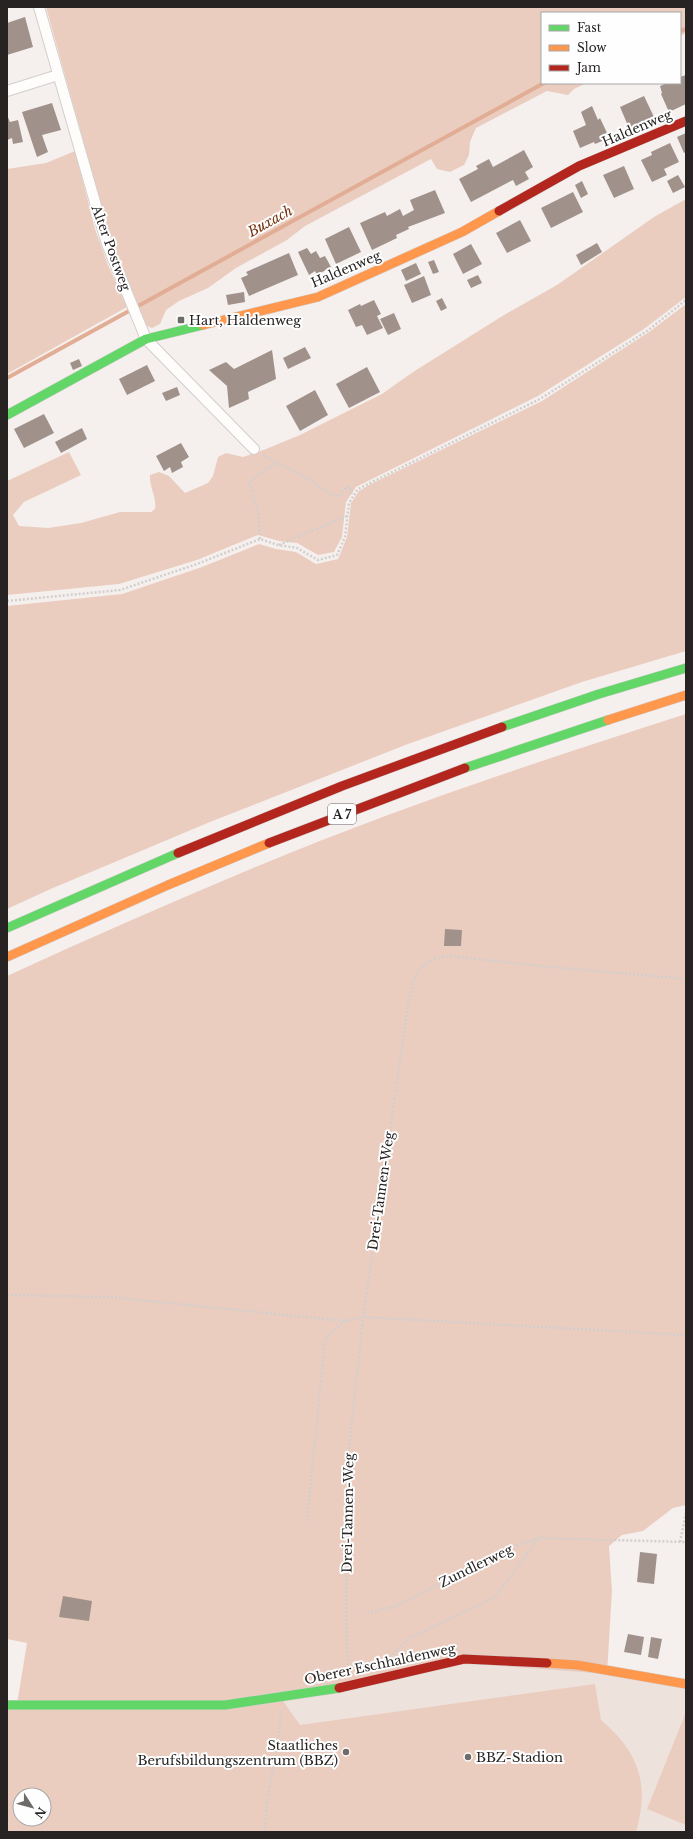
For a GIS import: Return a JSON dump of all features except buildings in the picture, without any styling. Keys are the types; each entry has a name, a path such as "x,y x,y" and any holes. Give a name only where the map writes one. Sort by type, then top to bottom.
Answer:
{"main road":[{"name":"Haldenweg","path":"7,415 146,339 318,297 462,232 579,166 686,121"},
{"name":"A 7","path":"7,928 249,822 379,772 561,706 686,668"},
{"name":"A 7","path":"7,957 138,898 358,807 579,728 686,695"},
{"name":"Oberer Eschhaldenweg","path":"7,1705 225,1705 348,1687 464,1659 577,1666 686,1684"}],"street":[{"name":"Alter Postweg","path":"39,7 105,238 146,339 254,449"},
{"path":"7,91 58,75"}],"path":[{"path":"7,601 120,590 197,564 260,539 278,545 297,548 318,560 337,555 345,537 348,503 358,489 540,399 647,331 686,300"},
{"path":"254,449 277,463 307,478 332,495 340,496 346,487 350,486 352,497"},
{"path":"260,539 259,517 250,483 265,470 277,463"},
{"path":"278,545 347,516"},
{"name":"Drei-Tannen-Weg","path":"348,1687 346,1616 348,1459 363,1317 408,1006 415,976 420,968 433,959 451,956 540,966 686,979"},
{"path":"7,1295 110,1297 345,1321 363,1317 686,1334"},
{"path":"307,1521 325,1339 345,1321"},
{"path":"680,1542 686,1513"},
{"path":"375,1669 410,1638 495,1597 539,1538"},
{"name":"Zundlerweg","path":"367,1612 397,1606 506,1549 539,1538 686,1542"},
{"path":"265,1832 267,1800 280,1728 280,1697"}],"shaded area":[{"path":"46,7 686,7 686,33 681,36 681,12 541,12 541,84 585,84 574,89 568,95 547,91 476,128 470,142 469,155 464,165 450,172 437,169 431,159 305,226 287,240 236,268 208,288 179,301 166,310 160,324 152,328 147,326 123,273 111,240"},
{"path":"75,151 95,229 108,265 127,307 7,374 7,169 46,163"},
{"path":"686,199 686,297 644,329 538,396 356,487 346,502 342,537 334,552 318,555 297,543 279,541 258,535 197,560 119,584 7,595 7,481 69,452 81,475 24,502 13,515 19,526 48,528 81,523 120,512 151,512 155,509 155,505 150,475 159,472 169,476 185,493 208,483 213,476 218,457 226,453 243,457 266,449 300,435 382,394 413,372 504,315 557,285 654,217"},
{"path":"686,304 686,651 582,682 408,744 210,822 7,909 7,606 122,594 202,567 259,544 276,549 296,552 316,564 338,559 347,537 351,503 359,491 542,401 649,332"},
{"path":"686,714 686,1505 673,1508 643,1531 622,1535 609,1546 612,1591 607,1674 463,1663 283,1701 300,1725 595,1684 601,1720 624,1744 638,1770 642,1799 636,1832 7,1832 7,1705 17,1704 27,1643 7,1639 7,976 258,866 364,824 524,767"},
{"name":"Staatliches Berufsbildungszentrum (BBZ)","path":"463,1663 576,1669 686,1688 686,1832 7,1832 17,1707"},
{"path":"686,1712 686,1825 647,1809"}],"waterway":[{"name":"Buxach","path":"681,31 686,29"},
{"name":"Buxach","path":"7,378 542,84"}],"traffic: fast":[{"path":"7,415 146,339 203,325"},
{"path":"502,727 599,694 686,668"},
{"path":"465,768 608,720"},
{"path":"7,928 178,853"},
{"path":"7,1705 225,1705 339,1688"}],"traffic: slow":[{"path":"203,325 318,297 462,232 499,211"},
{"path":"608,720 686,695"},
{"path":"7,957 168,885 269,843"},
{"path":"547,1663 577,1665 686,1684"}],"traffic: jam":[{"path":"499,211 579,166 686,121"},
{"path":"178,853 342,786 502,727"},
{"path":"269,843 465,768"},
{"path":"339,1688 464,1659 547,1663"}],"place":[{"name":"Hart, Haldenweg","path":"181,320"},
{"name":"Staatliches Berufsbildungszentrum (BBZ)","path":"346,1752"},
{"name":"BBZ-Stadion","path":"468,1757"}]}
